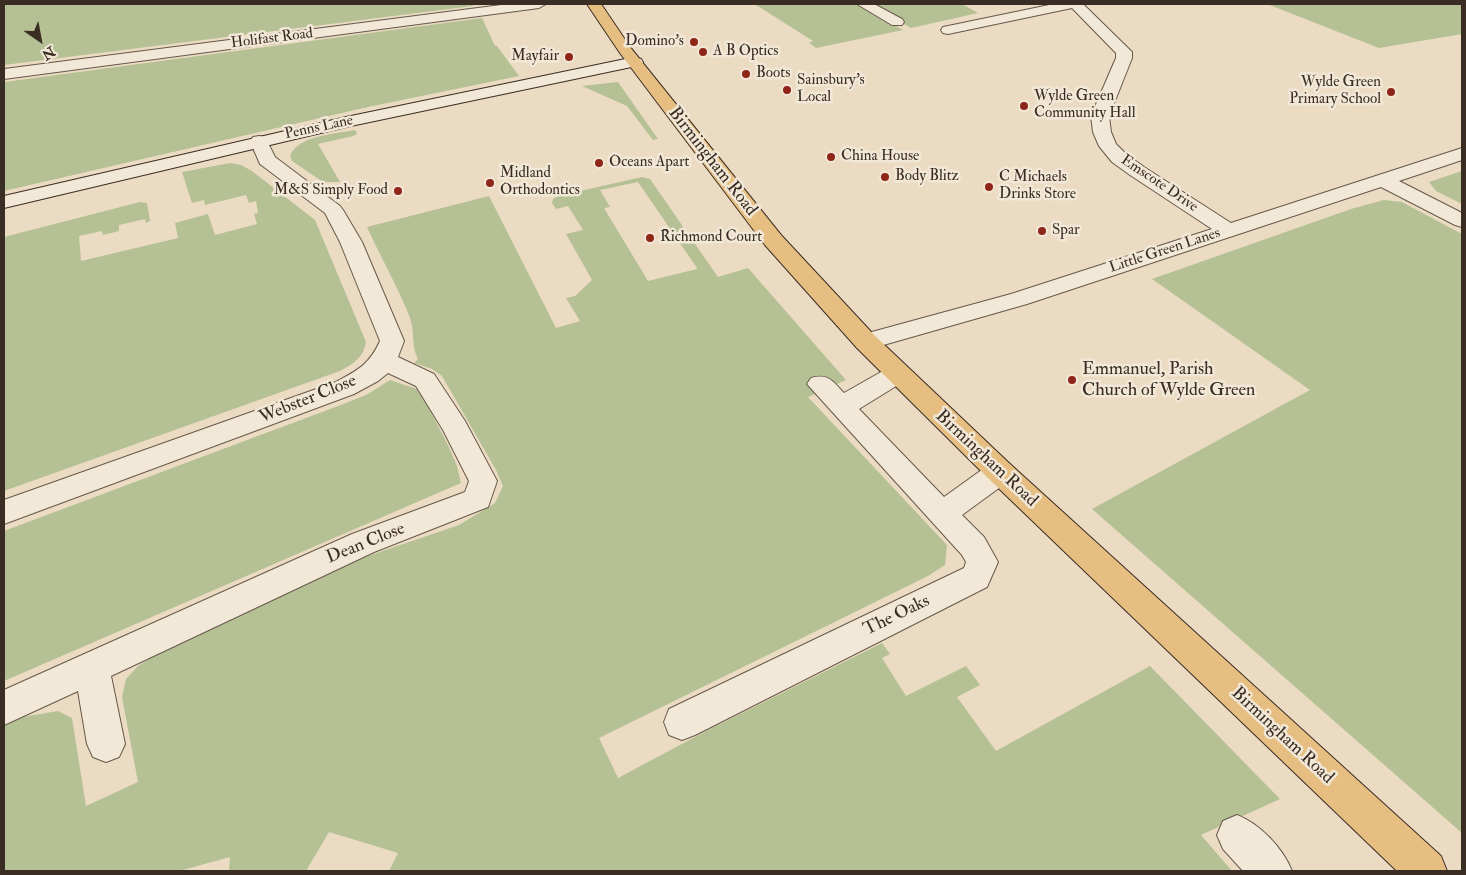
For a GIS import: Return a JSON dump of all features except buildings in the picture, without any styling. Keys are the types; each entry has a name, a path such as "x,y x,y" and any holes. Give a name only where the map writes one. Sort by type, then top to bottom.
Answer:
{"main road":[{"name":"Birmingham Road","path":"594,4 636,62 773,240 866,342 1000,472 1426,871"}],"street":[{"name":"Holifast Road","path":"4,74 540,4"},
{"path":"864,4 897,22"},
{"name":"Emscote Drive","path":"948,30 1074,4 1124,52 1124,58 1100,116 1102,132 1108,146 1131,167 1228,230"},
{"name":"Penns Lane","path":"4,202 259,141 636,62"},
{"path":"259,141 267,160 333,210 351,242 392,341 384,361"},
{"name":"Little Green Lanes","path":"866,342 1019,299 1462,154"},
{"path":"1382,180 1462,221"},
{"name":"Webster Close","path":"4,512 345,388 373,373 384,361"},
{"name":"Dean Close","path":"4,708 363,543 445,514 478,499 483,481 456,428 424,380 384,361"},
{"path":"842,407 897,374"},
{"path":"820,384 942,514 1000,472"},
{"name":"The Oaks","path":"682,722 976,577 982,562 973,546 942,514"},
{"path":"92,669 106,744"},
{"path":"1237,835 1271,871"}],"green space":[{"path":"4,4 472,4 473,6 4,65"},
{"path":"858,4 903,30 816,48 809,43 813,41 756,5"},
{"path":"867,4 962,4 978,13 911,28"},
{"path":"1267,4 1462,4 1462,34 1379,48"},
{"path":"482,18 495,46 497,46 519,76 368,107 4,191 4,82"},
{"path":"618,82 658,139 653,140 627,106 582,86"},
{"path":"355,130 357,134 353,136 318,144 340,182 323,182 292,161 290,156 294,149 309,140 328,134"},
{"path":"230,163 241,165 252,171 315,220 366,342 363,352 353,363 340,371 4,491 4,237 140,202 147,203 150,221 146,223 145,219 119,225 119,231 103,235 102,231 79,236 81,261 178,238 175,223 208,214 215,235 257,224 254,214 258,213 256,201 249,203 246,195 205,205 204,200 192,203 182,172"},
{"path":"1462,171 1462,204 1436,191 1429,182"},
{"path":"642,177 650,179 718,277 748,268 846,380 808,397 947,545 945,565 928,576 599,738 618,778 708,730 882,643 890,654 882,658 906,696 966,666 980,685 957,697 996,751 1150,666 1280,799 1201,835 1232,871 389,871 398,853 329,832 306,871 229,871 230,857 179,871 4,871 4,718 10,715 10,719 58,711 72,718 86,806 138,782 122,697 126,679 138,666 157,654 356,560 459,525 495,503 503,486 496,470 442,376 432,369 414,363 418,359 414,350 410,318 367,227 489,196 556,328 580,321 566,298 575,296 592,280 566,234 583,230 568,206 556,209 552,203 553,199 558,196","holes":["638,182 697,268 648,281 604,208 610,207 600,190"]},
{"path":"1384,200 1402,202 1462,234 1462,833 1092,509 1310,390 1152,279 1351,209"},
{"path":"390,380 417,389 423,397 448,445 457,466 461,483 4,681 4,531 346,403 368,394"}],"place":[{"name":"Domino's","path":"694,42"},
{"name":"A B Optics","path":"703,52"},
{"name":"Mayfair","path":"569,57"},
{"name":"Boots","path":"746,74"},
{"name":"Sainsbury's Local","path":"787,90"},
{"name":"Wylde Green Primary School","path":"1391,92"},
{"name":"Wylde Green Community Hall","path":"1024,106"},
{"name":"China House","path":"831,157"},
{"name":"Oceans Apart","path":"599,163"},
{"name":"Body Blitz","path":"885,177"},
{"name":"Midland Orthodontics","path":"490,183"},
{"name":"C Michaels Drinks Store","path":"989,187"},
{"name":"M&S Simply Food","path":"398,191"},
{"name":"Spar","path":"1042,231"},
{"name":"Richmond Court","path":"650,238"},
{"name":"Emmanuel, Parish Church of Wylde Green","path":"1072,380"}]}
